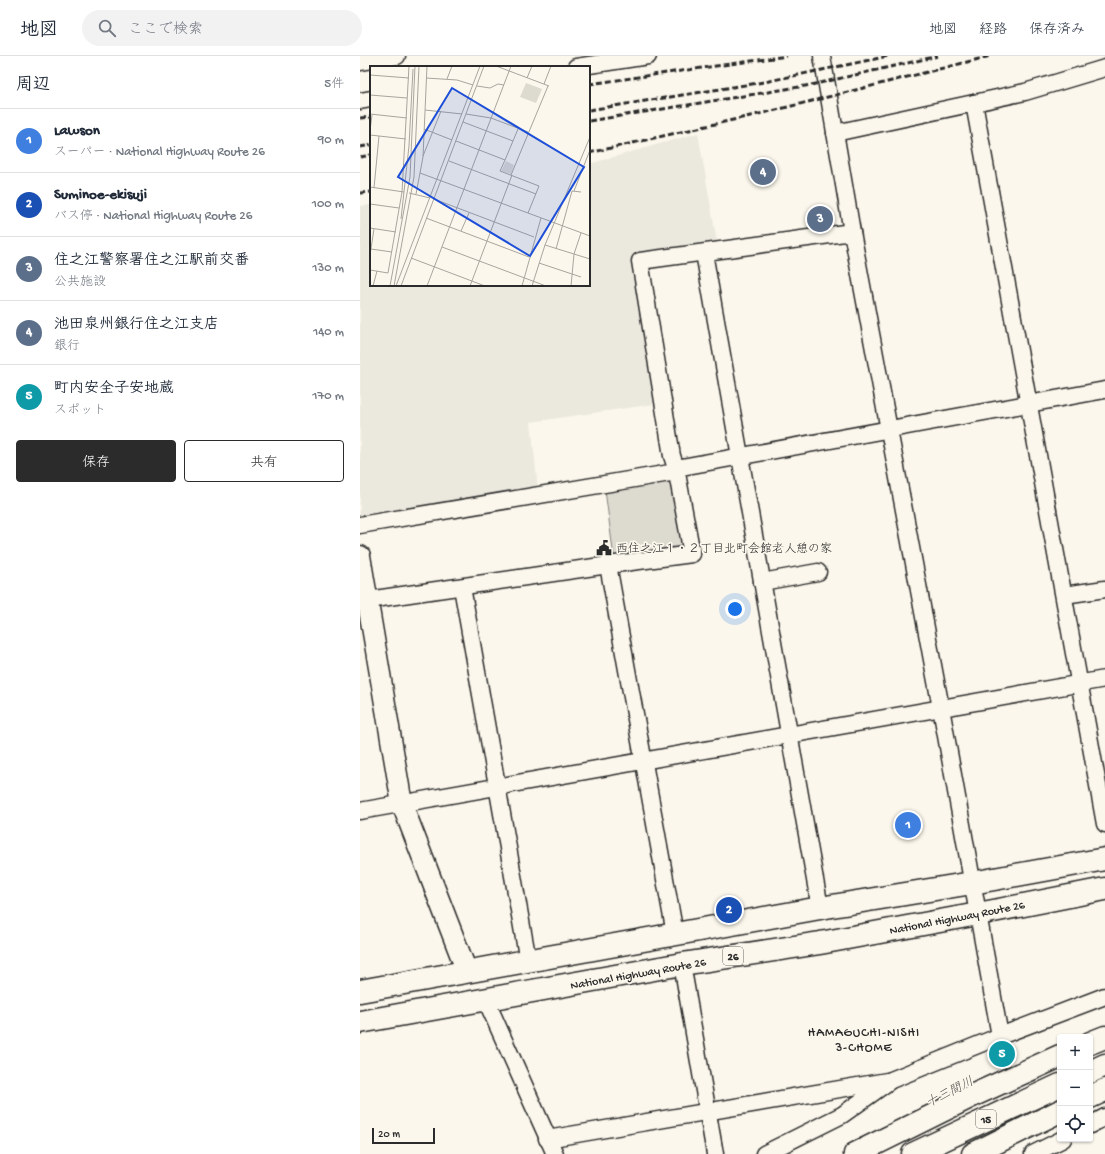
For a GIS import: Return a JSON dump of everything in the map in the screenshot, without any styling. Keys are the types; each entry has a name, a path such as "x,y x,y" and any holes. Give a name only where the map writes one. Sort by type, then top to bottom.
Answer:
{"highway":[{"path":"360,991 820,908 1105,859"},
{"name":"National Highway Route 26","path":"360,1022 682,964 820,943 1105,889"},
{"path":"1093,1042 1105,1037"},
{"name":"15","path":"855,1154 976,1094 1057,1057"},
{"path":"1093,1071 1105,1065"},
{"name":"15","path":"913,1154 1057,1086"},
{"path":"1093,1096 1105,1090"},
{"name":"15","path":"973,1154 1057,1112"}],"street":[{"path":"360,62 397,56"},
{"path":"583,66 648,56"},
{"path":"822,56 852,232 941,708 1000,1036"},
{"path":"835,133 1025,92 1105,68"},
{"path":"360,101 370,99"},
{"path":"974,103 1105,824"},
{"path":"368,600 692,554 672,456 640,261 852,232"},
{"path":"704,252 820,908"},
{"path":"360,525 676,470 888,429 1105,390"},
{"path":"360,556 402,804 467,972"},
{"path":"608,566 675,934"},
{"path":"762,582 818,572"},
{"path":"462,587 528,960"},
{"path":"1064,595 1105,589"},
{"path":"360,811 644,762 1105,679"},
{"path":"682,964 714,1154"},
{"path":"547,1139 891,1080 1105,996"},
{"path":"486,1000 554,1154"},
{"path":"764,1154 842,1115 891,1080"},
{"path":"1093,1123 1105,1117"},
{"path":"1033,1154 1057,1142"}],"shaded area":[{"path":"698,133 717,242 633,256 655,404 531,422 538,490 360,515 360,206 370,205 370,286 590,286 590,164"},
{"path":"675,480 687,549 614,558 605,490"}],"railway":[{"path":"590,84 787,56"},
{"path":"590,110 764,82 889,56"},
{"path":"590,121 811,85 938,56"},
{"path":"590,153 772,111 991,56"},
{"path":"360,118 370,117"},
{"path":"360,147 370,145"},
{"path":"360,157 370,155"},
{"path":"360,193 370,192"}],"place":[{"name":"池田泉州銀行住之江支店","path":"763,172"},
{"name":"住之江警察署住之江駅前交番","path":"820,219"},
{"name":"西住之江１・２丁目北町会館老人憩の家","path":"604,548"},
{"name":"Lawson","path":"908,825"},
{"name":"Suminoe-ekisuji","path":"729,910"},
{"name":"町内安全子安地蔵","path":"1002,1054"}],"district":[{"name":"HAMAGUCHI-NISHI 3-CHOME","path":"864,1038"}],"water label":[{"name":"十三間川","path":"949,1091"}]}
